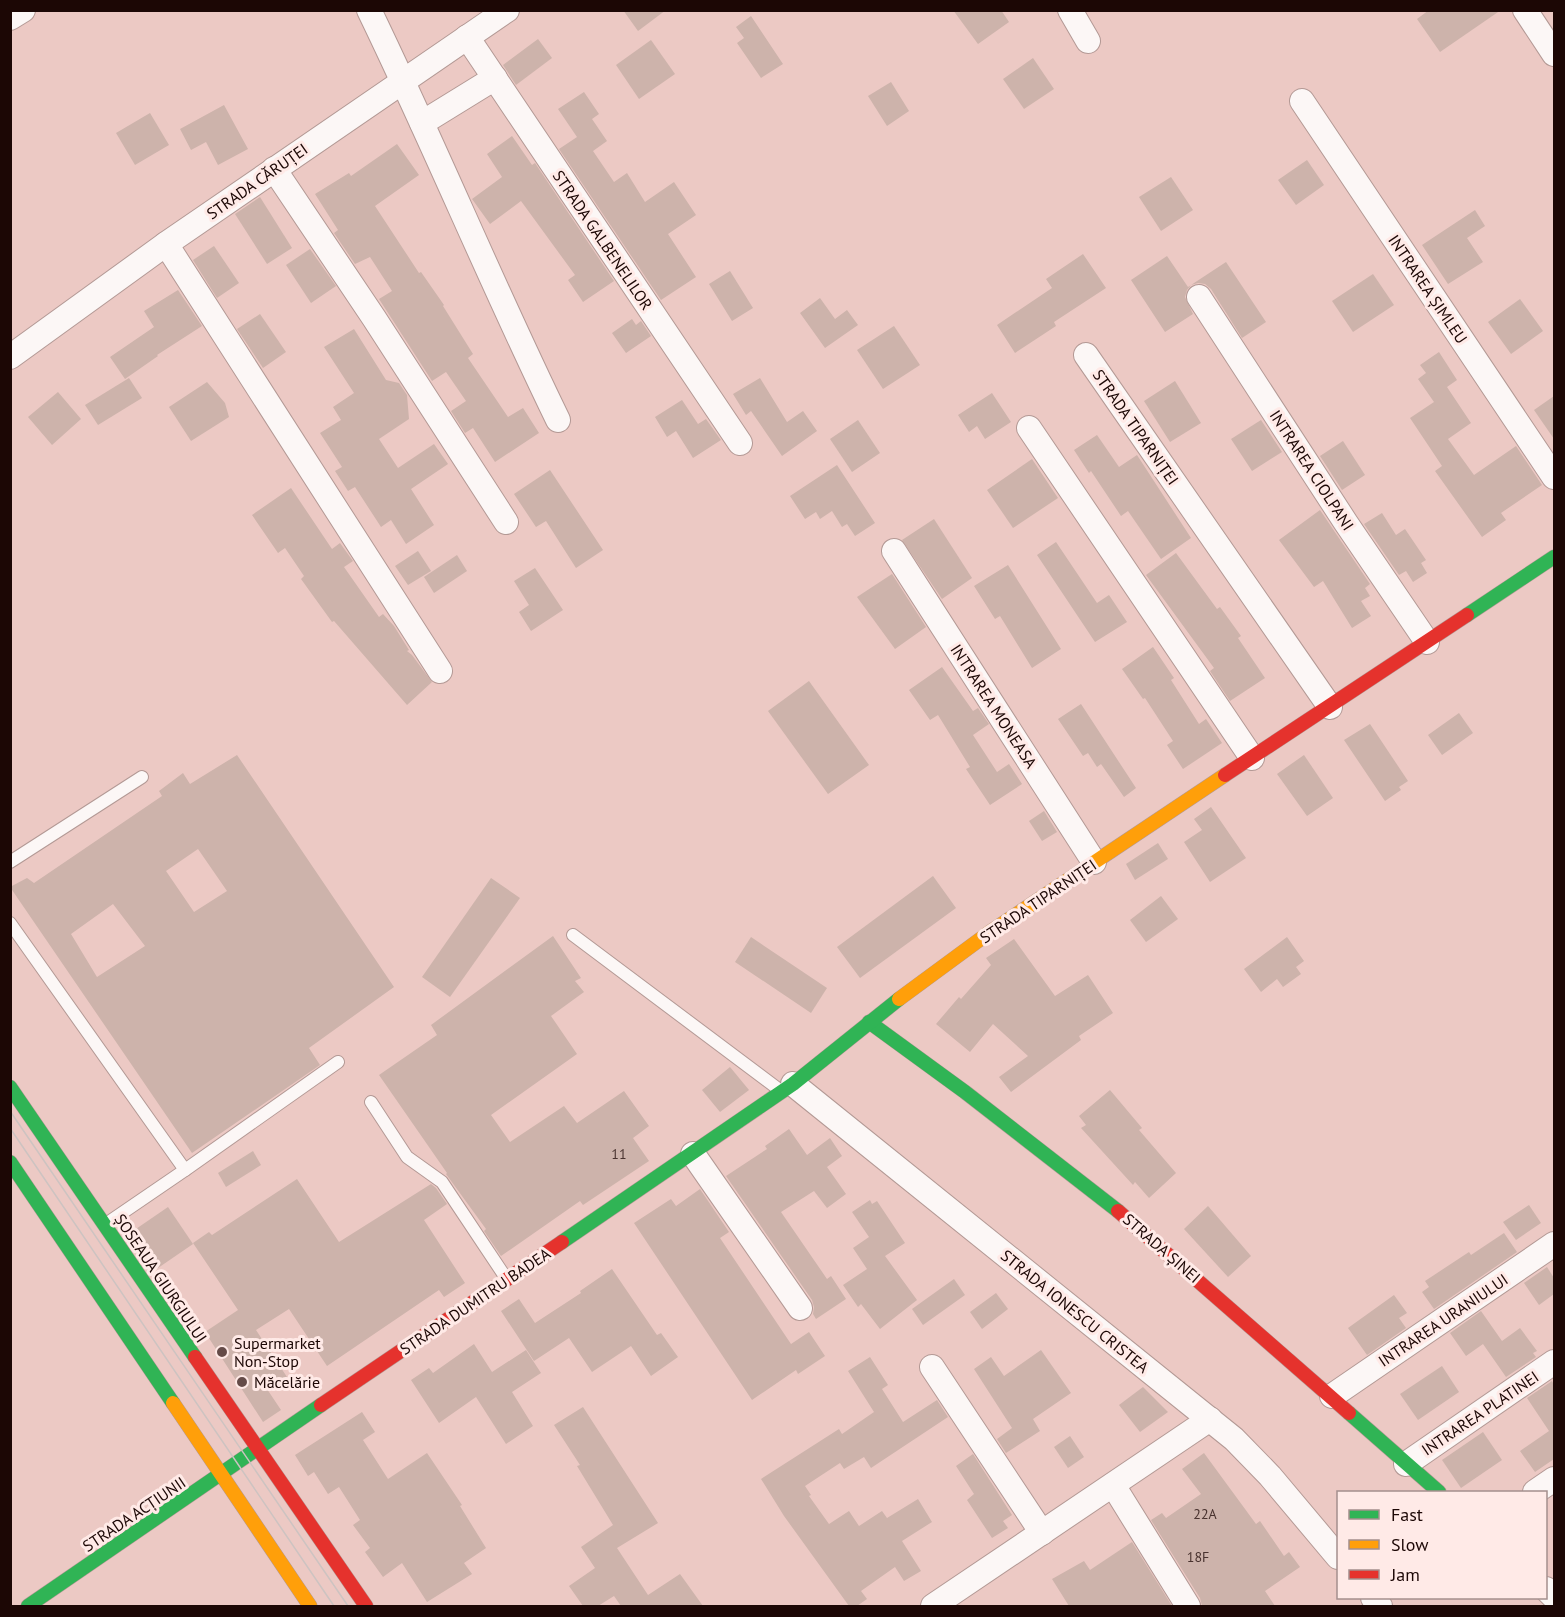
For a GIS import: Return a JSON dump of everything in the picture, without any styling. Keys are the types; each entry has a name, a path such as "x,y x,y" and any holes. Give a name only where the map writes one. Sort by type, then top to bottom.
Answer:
{"street":[{"path":"10,18 23,10"},
{"path":"369,10 404,81 513,329 558,420"},
{"name":"STRADA CĂRUȚEI","path":"10,357 166,244 507,10"},
{"path":"1070,10 1088,40"},
{"path":"1525,10 1554,54"},
{"name":"STRADA GALBENELILOR","path":"467,36 740,443"},
{"path":"422,123 495,78"},
{"name":"INTRAREA ȘIMLEU","path":"1302,101 1554,477"},
{"path":"274,169 506,522"},
{"path":"166,244 440,671"},
{"name":"INTRAREA CIOLPANI","path":"1199,297 1346,523 1427,642"},
{"name":"STRADA TIPARNIȚEI","path":"1086,355 1330,707"},
{"path":"1029,428 1252,758"},
{"name":"INTRAREA MONEASA","path":"894,550 1094,862"},
{"name":"STRADA TIPARNIȚEI","path":"831,1053 990,932 1554,556"},
{"name":"STRADA ȘINEI","path":"869,1022 965,1092 1136,1225 1438,1491"},
{"name":"STRADA DUMITRU BADEA","path":"259,1449 693,1154 788,1088 831,1053"},
{"name":"ȘOSEAUA GIURGIULUI","path":"10,1086 366,1606"},
{"name":"STRADA IONESCU CRISTEA","path":"788,1088 1210,1419 1270,1476 1337,1556"},
{"path":"693,1154 800,1308"},
{"path":"10,1162 310,1606"},
{"name":"INTRAREA URANIULUI","path":"1332,1396 1554,1244"},
{"name":"INTRAREA PLATINEI","path":"1406,1464 1554,1362"},
{"path":"932,1367 1041,1533"},
{"path":"933,1606 1210,1419"},
{"name":"STRADA ACȚIUNII","path":"28,1606 259,1449"},
{"path":"1536,1491 1554,1479"},
{"path":"1113,1485 1188,1606"}],"lane":[{"path":"10,862 142,777"},
{"path":"10,923 185,1170"},
{"path":"573,934 788,1088"},
{"path":"105,1225 338,1062"},
{"path":"370,1102 407,1157 442,1182 506,1279"}],"building":[{"path":"623,10 666,10 638,31"},
{"path":"953,10 1001,10 1009,22 978,44"},
{"path":"1429,10 1501,10 1440,52 1417,19"},
{"path":"751,16 783,64 761,78 737,43 744,38 736,27"},
{"path":"538,39 552,58 516,85 503,65"},
{"path":"651,40 675,74 639,99 616,65"},
{"path":"1033,58 1054,89 1024,109 1003,79"},
{"path":"891,82 909,111 887,126 868,96"},
{"path":"584,92 599,114 592,119 607,141 593,151 614,182 627,173 645,202 674,182 696,215 668,234 696,277 661,300 559,149 577,137 558,109"},
{"path":"224,105 248,149 218,165 206,142 191,150 180,129"},
{"path":"150,113 169,145 135,165 116,133"},
{"path":"512,136 532,165 535,163 614,281 583,302 568,280 575,275 521,201 490,224 472,199 502,177 487,154"},
{"path":"397,144 419,175 375,206 419,273 421,272 444,305 473,354 468,358 508,417 523,408 539,433 495,462 473,428 465,433 451,411 466,401 446,372 432,381 379,299 392,291 370,257 355,264 334,233 338,230 315,194 349,173 351,176"},
{"path":"1307,160 1324,185 1296,205 1278,180"},
{"path":"1171,177 1193,210 1161,231 1139,197"},
{"path":"260,197 292,248 267,264 235,214"},
{"path":"1475,210 1485,226 1467,238 1483,262 1448,284 1422,245"},
{"path":"214,246 239,283 217,298 193,260"},
{"path":"310,249 336,286 311,303 286,265"},
{"path":"1083,254 1106,288 1054,322 1056,326 1015,353 997,325 1052,288 1046,279"},
{"path":"1167,256 1188,287 1191,285 1185,297 1193,314 1165,332 1131,280"},
{"path":"1226,262 1266,322 1242,338 1211,289 1205,284 1191,285"},
{"path":"730,271 753,308 732,321 709,284"},
{"path":"1373,274 1394,305 1353,332 1332,301"},
{"path":"178,290 202,326 125,379 110,357 154,327 144,311"},
{"path":"820,298 835,319 847,310 858,325 825,348 800,313"},
{"path":"1520,299 1543,331 1511,354 1488,322"},
{"path":"260,314 286,352 263,368 237,329"},
{"path":"632,319 636,325 641,321 651,336 626,353 612,333"},
{"path":"894,326 920,365 883,389 857,350"},
{"path":"354,329 386,380 399,383 407,395 409,419 379,439 398,468 434,444 448,464 411,489 434,525 406,544 391,520 381,527 355,487 348,491 335,471 342,467 320,433 341,420 333,407 354,393 324,347"},
{"path":"1439,352 1457,380 1447,387 1471,423 1448,439 1474,475 1516,446 1542,485 1501,513 1506,520 1482,537 1435,471 1442,466 1410,418 1434,402 1418,379 1426,373 1420,365"},
{"path":"129,378 142,398 98,425 85,405"},
{"path":"760,378 787,422 803,411 817,431 782,456 751,411 746,415 733,394"},
{"path":"1175,381 1201,423 1170,442 1144,401"},
{"path":"207,382 225,403 229,417 191,441 169,407"},
{"path":"58,392 81,419 52,445 28,417"},
{"path":"992,393 1011,422 985,439 977,426 969,432 958,415"},
{"path":"1554,396 1554,439 1534,410"},
{"path":"682,400 698,424 706,419 721,440 693,458 676,431 667,437 655,417"},
{"path":"858,420 880,453 852,472 830,439"},
{"path":"1261,420 1282,452 1252,471 1231,439"},
{"path":"1097,435 1119,467 1137,455 1191,538 1161,559 1128,511 1121,516 1074,450"},
{"path":"1343,441 1365,475 1342,490 1320,456"},
{"path":"1032,459 1058,498 1013,528 987,490"},
{"path":"837,465 875,523 855,536 847,524 842,527 832,511 820,519 816,512 805,519 790,496"},
{"path":"550,470 603,550 576,568 546,521 536,527 514,494"},
{"path":"291,488 332,549 340,543 353,561 344,567 379,617 383,614 394,626 409,650 407,651 432,682 407,705 334,621 332,622 301,579 304,576 285,548 278,553 252,515"},
{"path":"1320,510 1370,584 1365,588 1370,596 1361,601 1371,616 1352,628 1323,581 1314,587 1279,540"},
{"path":"1382,513 1396,535 1405,529 1426,560 1421,563 1427,573 1413,582 1406,571 1399,575 1364,524"},
{"path":"934,519 972,578 942,599 902,540"},
{"path":"1056,542 1097,603 1109,595 1127,622 1095,642 1037,555"},
{"path":"418,551 431,571 408,585 395,566"},
{"path":"1176,553 1217,609 1220,607 1241,636 1238,638 1265,678 1230,701 1210,671 1214,668 1146,575"},
{"path":"457,555 467,571 434,593 424,577"},
{"path":"1008,565 1061,649 1032,668 1000,616 995,619 974,586"},
{"path":"535,568 563,610 531,631 519,612 529,605 514,581"},
{"path":"892,574 926,627 895,649 857,597"},
{"path":"1153,647 1174,678 1171,680 1199,724 1206,719 1222,743 1183,769 1167,745 1173,741 1145,698 1143,699 1122,669"},
{"path":"942,667 973,711 978,708 989,724 973,735 997,772 1009,764 1022,784 990,805 966,769 970,767 938,715 930,720 909,690"},
{"path":"809,681 869,765 828,794 768,711"},
{"path":"1081,704 1136,788 1124,797 1101,764 1097,767 1088,753 1083,756 1058,719"},
{"path":"1459,713 1473,733 1442,755 1428,735"},
{"path":"1370,724 1408,781 1399,787 1401,790 1385,801 1344,740"},
{"path":"237,755 394,987 309,1048 320,1065 192,1153 10,887 27,878 34,883 162,796 159,791 183,773 190,784","holes":["198,849 227,891 194,912 166,871","113,904 145,946 97,977 71,934"]},
{"path":"1304,755 1333,798 1307,816 1277,774"},
{"path":"1211,807 1246,858 1210,882 1184,842 1202,830 1194,819"},
{"path":"1044,811 1057,832 1042,841 1029,821"},
{"path":"1158,843 1168,859 1135,880 1126,864"},
{"path":"933,876 956,908 860,978 837,947"},
{"path":"491,878 520,898 450,997 422,977"},
{"path":"1161,896 1178,919 1146,942 1130,920"},
{"path":"553,936 581,978 575,981 584,992 551,1016 577,1054 491,1115 510,1142 564,1106 577,1123 624,1091 649,1126 633,1138 649,1161 583,1205 580,1201 501,1256 484,1231 486,1229 379,1075 437,1035 431,1025"},
{"path":"751,937 827,988 811,1013 735,962"},
{"path":"1287,937 1304,961 1296,967 1301,974 1283,987 1277,979 1261,992 1244,969"},
{"path":"1014,939 1055,996 1088,975 1113,1013 1079,1036 1081,1040 1011,1092 999,1077 1028,1056 993,1024 970,1052 936,1024 991,965 986,958"},
{"path":"730,1067 749,1090 720,1112 702,1090"},
{"path":"1110,1090 1142,1128 1139,1130 1176,1173 1149,1198 1135,1182 1133,1185 1081,1128 1086,1125 1079,1116"},
{"path":"789,1129 807,1155 830,1138 842,1156 827,1167 846,1194 827,1208 814,1191 781,1212 827,1279 831,1276 846,1299 816,1319 813,1314 812,1300 726,1176 767,1149 765,1146"},
{"path":"253,1151 261,1165 226,1187 218,1173"},
{"path":"297,1179 339,1242 431,1184 447,1204 424,1220 465,1283 444,1297 439,1290 327,1366 289,1309 256,1330 287,1377 267,1389 281,1410 263,1422 205,1332 238,1310 193,1243 209,1232 212,1235"},
{"path":"700,1189 729,1232 720,1238 791,1344 809,1332 825,1356 798,1374 796,1370 752,1400 634,1223 671,1199 676,1206"},
{"path":"870,1200 872,1204 877,1201 905,1243 885,1256 917,1300 880,1329 861,1304 858,1307 843,1285 867,1269 853,1248 869,1237 852,1212"},
{"path":"1529,1205 1541,1223 1516,1240 1503,1222"},
{"path":"1208,1206 1251,1256 1228,1277 1184,1229"},
{"path":"168,1207 193,1244 158,1268 133,1231"},
{"path":"1504,1233 1517,1252 1434,1309 1422,1292 1429,1287 1425,1281 1469,1252 1471,1255"},
{"path":"1547,1267 1554,1278 1554,1294 1539,1305 1524,1283"},
{"path":"612,1269 657,1335 661,1333 678,1357 651,1376 631,1346 592,1372 569,1338 534,1361 501,1311 519,1299 535,1323 581,1293 580,1291"},
{"path":"954,1279 965,1295 923,1325 912,1309"},
{"path":"996,1293 1008,1309 982,1329 970,1312"},
{"path":"1394,1295 1407,1313 1399,1318 1406,1328 1367,1355 1348,1328"},
{"path":"1481,1311 1502,1341 1520,1328 1537,1351 1533,1353 1536,1357 1506,1377 1483,1344 1466,1356 1450,1333"},
{"path":"474,1344 492,1372 526,1350 541,1373 512,1392 533,1426 506,1444 476,1397 439,1423 411,1380 429,1368 433,1373"},
{"path":"1041,1350 1071,1393 1033,1419 1040,1431 1006,1453 997,1439 1012,1428 974,1369 991,1357 1004,1376"},
{"path":"870,1357 888,1385 882,1389 903,1422 937,1400 948,1417 871,1468 864,1457 844,1469 840,1463 805,1486 811,1495 809,1496 829,1524 849,1511 859,1526 882,1511 887,1518 918,1499 932,1522 902,1541 921,1571 904,1581 895,1567 861,1591 867,1599 857,1606 849,1606 784,1516 761,1479 839,1429 842,1434 874,1412 848,1371"},
{"path":"1442,1366 1459,1392 1418,1420 1400,1394"},
{"path":"1552,1381 1554,1385 1554,1459 1535,1472 1520,1451 1549,1431 1527,1398"},
{"path":"1143,1387 1168,1412 1140,1432 1119,1405"},
{"path":"583,1407 658,1523 617,1548 648,1595 680,1574 703,1606 621,1606 614,1596 598,1606 583,1606 569,1586 595,1568 581,1547 613,1525 577,1466 580,1465 554,1425"},
{"path":"362,1412 375,1432 363,1440 388,1479 427,1453 462,1505 460,1506 486,1548 464,1563 472,1574 427,1602 402,1563 383,1577 365,1552 370,1548 353,1525 360,1520 339,1487 328,1494 314,1472 308,1476 295,1455"},
{"path":"1483,1432 1502,1460 1461,1488 1442,1460"},
{"path":"1070,1436 1084,1457 1068,1468 1054,1447"},
{"path":"1204,1453 1256,1524 1260,1521 1284,1556 1289,1552 1300,1567 1265,1591 1275,1606 1202,1606 1200,1598 1151,1520 1162,1513 1166,1518 1201,1494 1182,1469"},
{"path":"973,1454 1012,1515 1003,1521 1008,1528 992,1538 967,1500 974,1494 956,1466"},
{"path":"1132,1542 1172,1606 1069,1606 1052,1579 1084,1561 1090,1570"}],"tram line":[{"path":"10,1111 348,1606"},
{"path":"10,1128 334,1606"}],"traffic: fast":[{"path":"1467,615 1554,557"},
{"path":"562,1242 793,1084 899,999"},
{"path":"869,1022 965,1092 1118,1211"},
{"path":"10,1087 195,1357"},
{"path":"10,1162 173,1403"},
{"path":"28,1606 321,1405"},
{"path":"1349,1413 1438,1491"}],"traffic: slow":[{"path":"899,999 990,932 1225,775"},
{"path":"173,1403 310,1606"}],"traffic: jam":[{"path":"1225,775 1467,615"},
{"path":"1118,1211 1349,1413"},
{"path":"321,1405 562,1242"},
{"path":"195,1357 366,1606"}],"place":[{"name":"Supermarket Non-Stop","path":"222,1352"},
{"name":"Măcelărie","path":"242,1382"}]}
